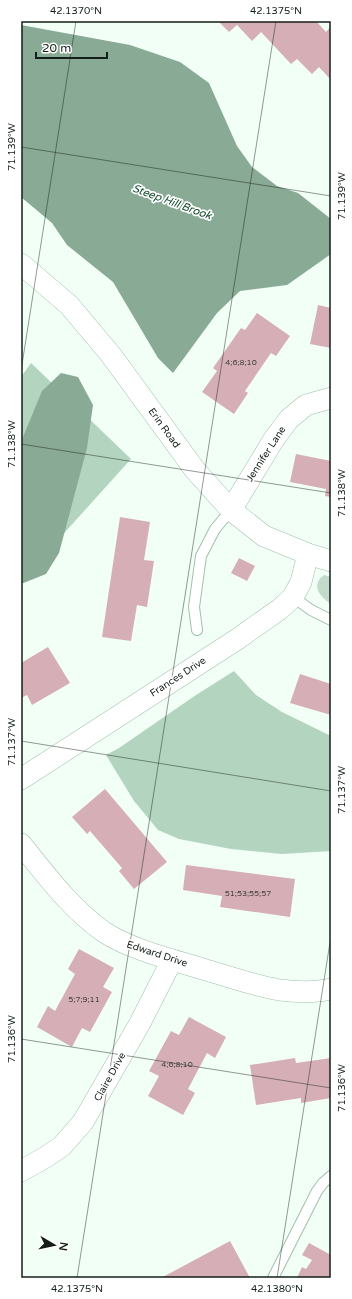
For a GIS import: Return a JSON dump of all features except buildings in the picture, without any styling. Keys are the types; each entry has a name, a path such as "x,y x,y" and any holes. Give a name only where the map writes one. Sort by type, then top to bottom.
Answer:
{"street":[{"name":"Erin Road","path":"21,264 70,305 111,355 195,470 231,510 264,536 308,554 331,561"},
{"name":"Jennifer Lane","path":"231,510 274,439 289,419 306,405 331,398"},
{"name":"Frances Drive","path":"21,779 236,640 280,609 293,597 301,582 308,554"},
{"name":"Edward Drive","path":"21,844 70,902 102,931 118,941 172,960 267,988 304,992 331,989"},
{"name":"Claire Drive","path":"21,1171 62,1146 83,1122 140,1023 172,960"}],"lane":[{"path":"197,630 194,607 201,556 215,529 231,510"},
{"path":"293,597 311,610 331,620"},
{"path":"273,1278 317,1191 331,1176"}],"shaded area":[{"path":"31,363 131,459 21,581 21,377"},
{"path":"324,575 331,577 331,604 323,598 317,587 320,579"},
{"path":"234,671 256,695 282,712 331,736 331,851 282,854 231,849 179,839 158,830 134,801 106,755 119,748"}],"water":[{"name":"Steep Hill Brook","path":"21,25 130,45 180,62 209,83 237,146 252,167 277,186 298,193 331,219 331,254 287,285 240,291 217,313 173,373 158,358 113,282 67,245 52,223 21,197"},
{"path":"61,373 78,377 93,405 87,448 59,553 46,574 21,584 21,442 42,391"}]}
